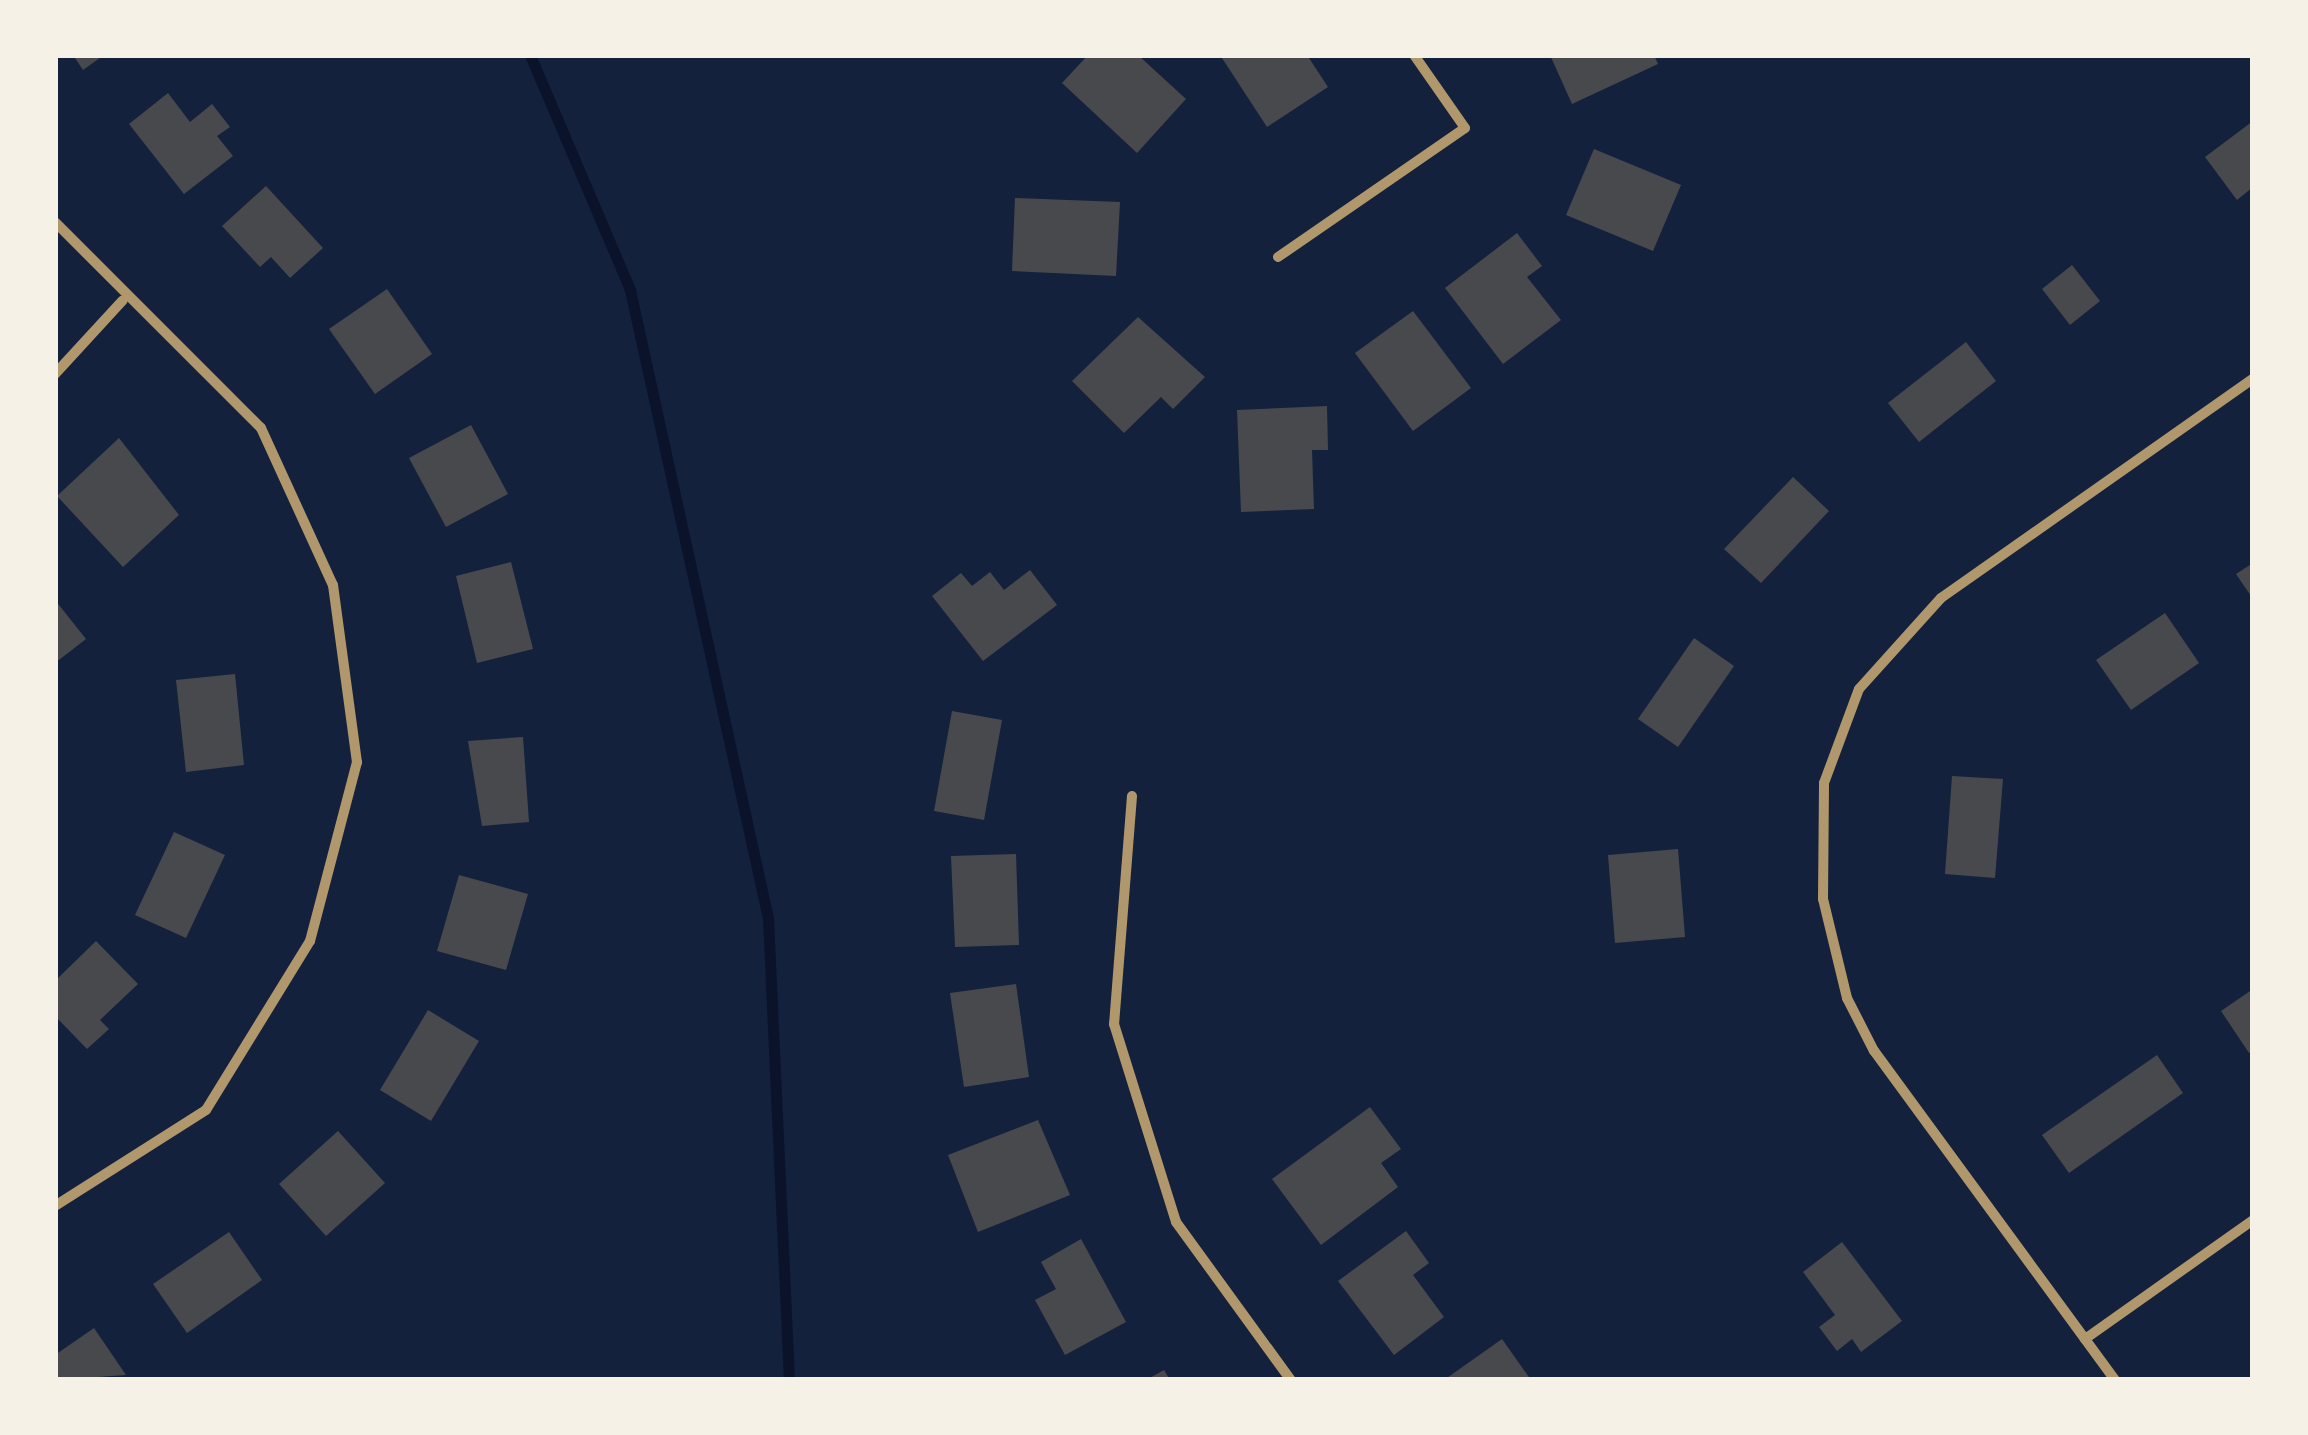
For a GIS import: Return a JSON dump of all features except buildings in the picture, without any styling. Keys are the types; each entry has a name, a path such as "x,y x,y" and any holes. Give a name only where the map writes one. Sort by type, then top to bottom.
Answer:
{"street":[{"path":"1278,257 1465,128 1414,55"},
{"path":"55,222 124,300 261,428 333,585 357,762 310,941 206,1110 55,1206"},
{"path":"55,374 124,300"},
{"path":"2115,1380 1874,1051 1848,998 1823,899 1824,782 1859,689 1941,598 2253,379"},
{"path":"1132,796 1114,1024 1176,1222 1292,1380"},
{"path":"2085,1339 2253,1220"}],"waterway":[{"path":"530,55 630,290 768,918 789,1380"}]}
